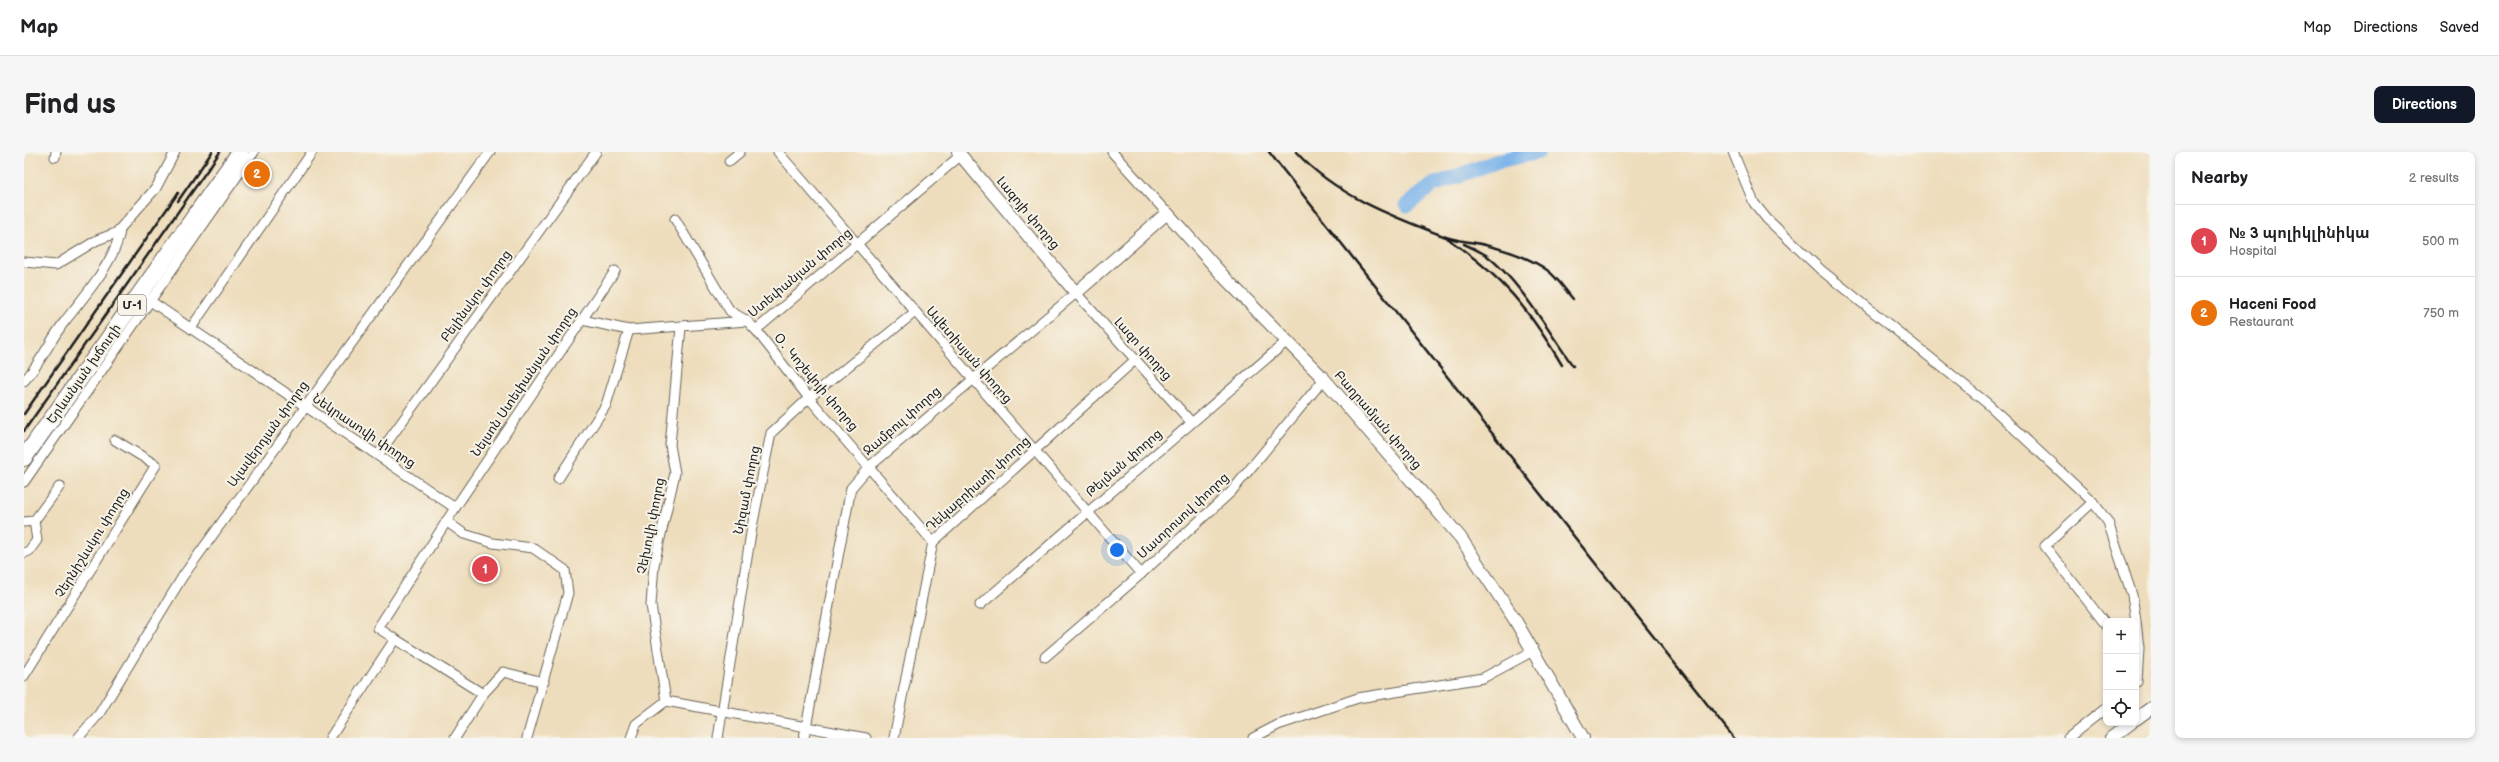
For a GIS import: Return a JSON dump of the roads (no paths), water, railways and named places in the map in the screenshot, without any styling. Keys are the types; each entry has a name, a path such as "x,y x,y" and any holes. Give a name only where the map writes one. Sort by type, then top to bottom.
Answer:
{"highway":[{"name":"Երևանյան խճուղի","path":"24,458 145,297 240,152"}],"street":[{"path":"24,262 56,264 97,240 120,230 156,188 175,152"},
{"path":"24,482 145,297 254,152"},
{"path":"191,328 312,152"},
{"name":"Ալավերդյան փողոց","path":"78,738 99,714 183,576 304,406 490,152"},
{"name":"Բելինսկու փողոց","path":"378,456 596,152"},
{"path":"729,161 740,152"},
{"name":"Ավետիսյան փողոց","path":"778,152 1141,574"},
{"name":"Բաղրամյան փողոց","path":"1112,152 1226,279 1324,379 1460,537 1533,651 1583,738"},
{"path":"1733,152 1754,203 1767,219 1821,270 1988,404 2093,502 2108,522 2132,595 2135,618"},
{"name":"Ստեփանյան փողոց","path":"582,320 629,330 746,321 756,330 959,154"},
{"name":"Լազոյի փողոց","path":"959,154 1076,293"},
{"name":"Ջամբուլ փողոց","path":"804,738 851,488 870,466 1076,293 1167,213"},
{"path":"675,220 730,311 746,321"},
{"path":"24,381 34,370 65,321 83,300 98,277 119,238 120,230"},
{"name":"Նելսոն Ստեփանյան փողոց","path":"395,639 378,628 446,521 616,271"},
{"name":"Լազո փողոց","path":"1076,293 1191,422"},
{"name":"Նեկրասովի փողոց","path":"145,297 455,508"},
{"name":"Նիզամ փողոց","path":"718,738 752,527 771,433 809,398 915,312"},
{"name":"Չեխովի փողոց","path":"666,701 651,605 654,565 675,473 670,445 681,327"},
{"path":"558,479 606,405 629,330"},
{"name":"Օ․ Կոշեվոյի փողոց","path":"756,330 809,398 870,466 933,542"},
{"name":"Թելման փողոց","path":"980,605 1287,341"},
{"name":"Դեկաբրիստի փողոց","path":"894,738 933,542 1135,360"},
{"name":"Մատրոսով փողոց","path":"1045,657 1141,574 1230,492 1324,379"},
{"name":"Չերնիշևսկու փողոց","path":"24,676 156,465 115,440"},
{"path":"24,553 29,551 37,540 34,521 60,486"},
{"path":"2093,502 2045,546 2103,622"},
{"path":"24,522 34,521"},
{"path":"446,521 464,534 493,543 533,548 565,570 568,593 527,738"},
{"path":"330,738 395,639 483,694"},
{"path":"1253,738 1278,725 1358,698 1483,678 1533,651"},
{"path":"454,738 483,694 502,672 544,682"},
{"path":"631,738 636,724 666,701 866,738"},
{"path":"2139,717 2151,708"},
{"path":"2068,738 2103,710"},
{"path":"2111,738 2127,726"}],"waterway":[{"path":"1407,205 1433,185 1498,161 1539,152"}],"railway":[{"path":"178,201 212,152"},
{"path":"24,431 220,152"},
{"path":"1269,152 1734,738"},
{"path":"1296,152 1328,181 1347,193 1386,213 1455,240 1501,249 1533,261 1551,273 1573,299"},
{"path":"24,414 178,193"},
{"path":"1448,239 1484,267 1513,295 1538,327 1562,365"},
{"path":"1464,244 1486,255 1510,278 1533,307 1573,366"}],"place":[{"name":"Haceni Food","path":"257,174"},
{"name":"№ 3 պոլիկլինիկա","path":"485,569"}]}
